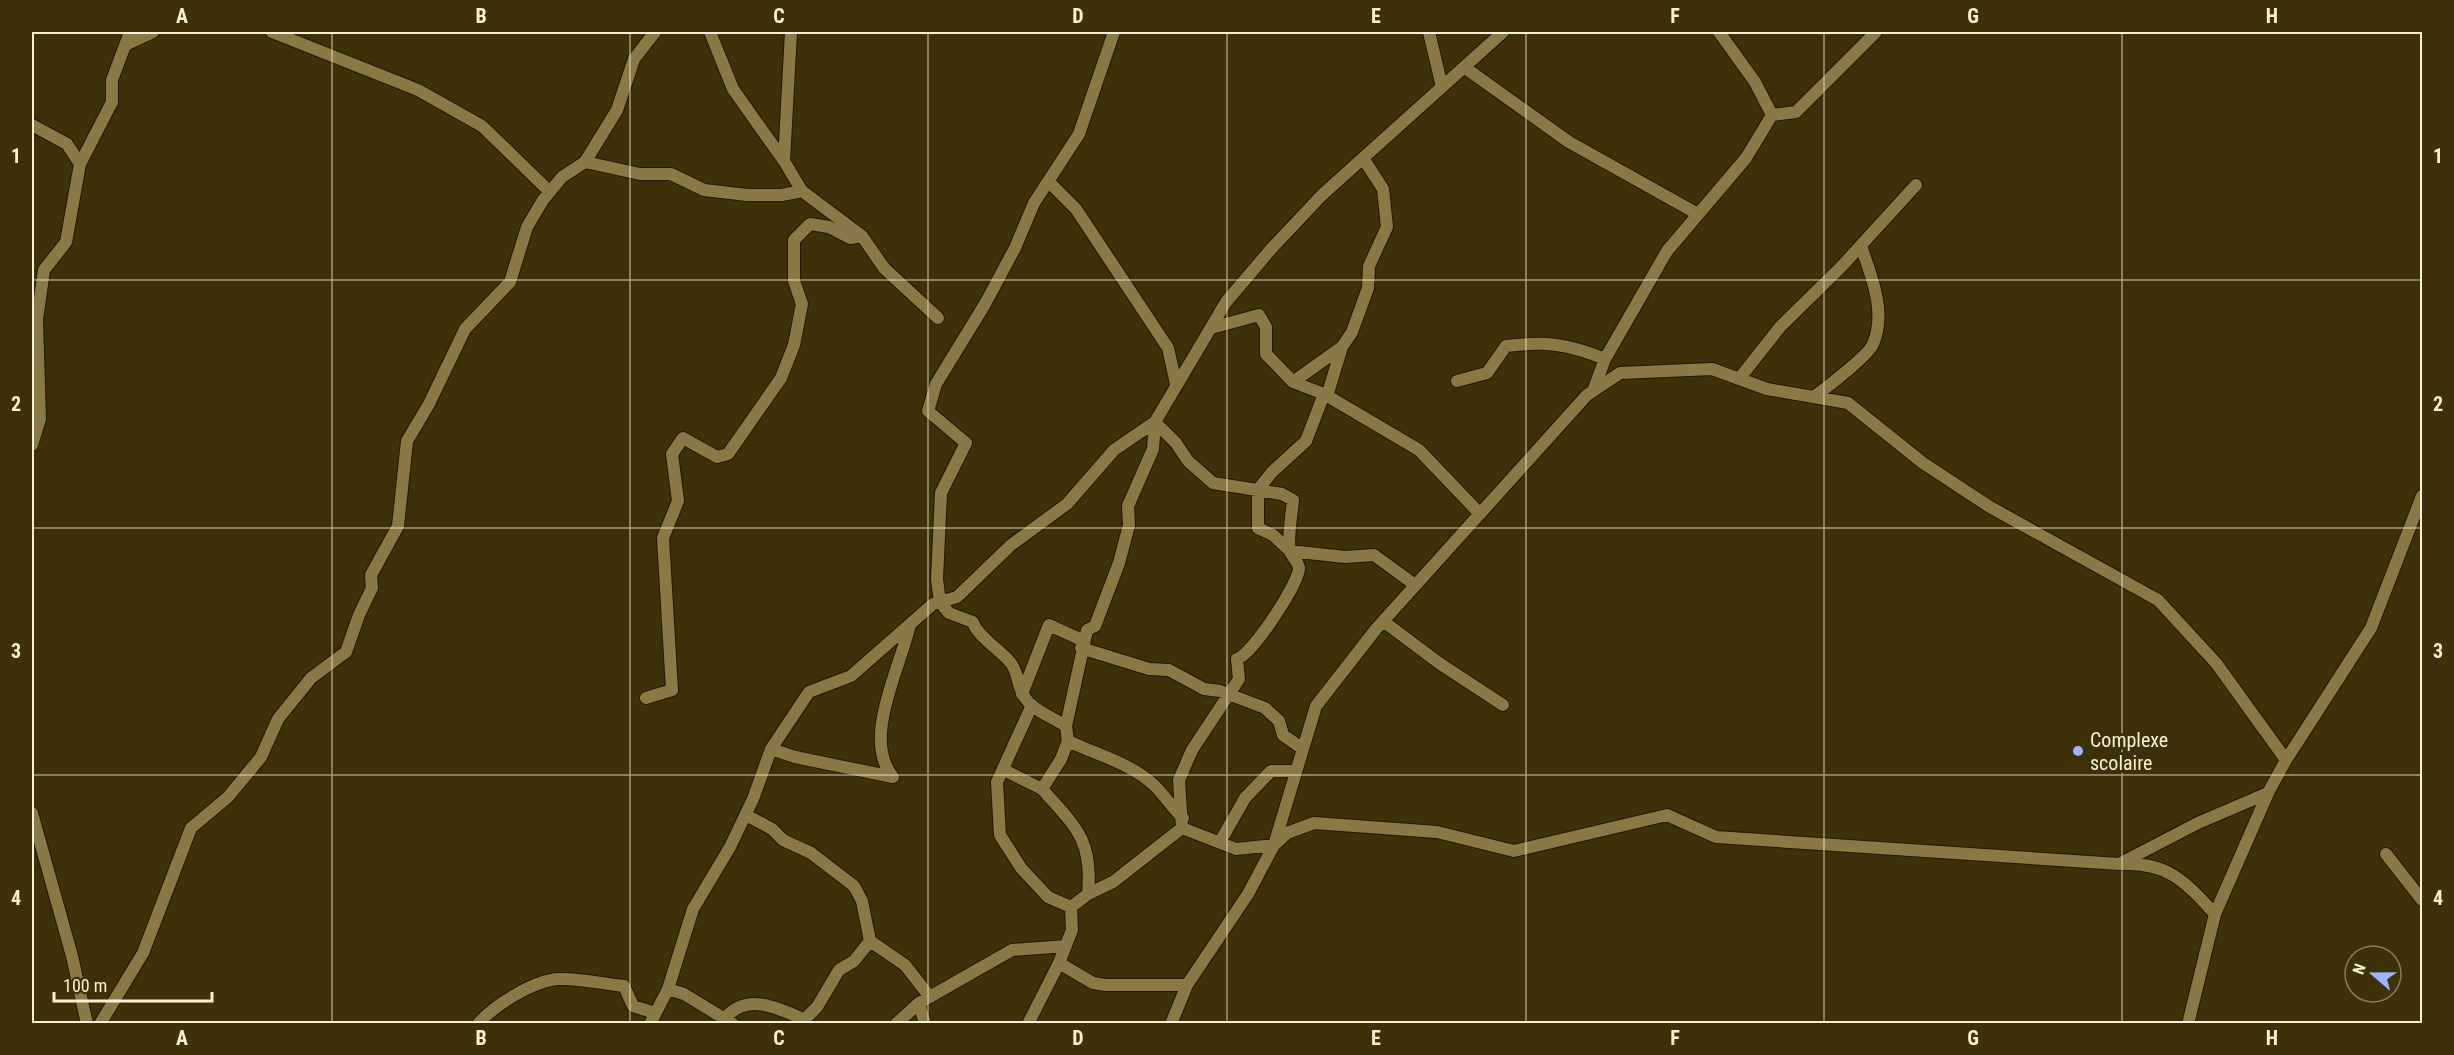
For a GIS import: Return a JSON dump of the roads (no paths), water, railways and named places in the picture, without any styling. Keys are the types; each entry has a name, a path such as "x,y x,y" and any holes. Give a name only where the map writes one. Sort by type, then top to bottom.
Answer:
{"street":[{"path":"32,445 40,419 37,320 44,270 66,242 80,164 112,102 112,80 130,32"},
{"path":"125,45 153,32"},
{"path":"272,32 418,90 482,126 550,192"},
{"path":"100,1023 142,953 191,828 228,796 261,757 278,719 311,678 346,652 359,615 372,588 371,575 398,526 407,441 429,405 465,329 510,282 527,227 562,177 585,162 617,110 634,59 655,32"},
{"path":"711,32 733,89 802,190 862,236 884,268 938,318"},
{"path":"784,161 790,32"},
{"path":"1066,726 1032,705 1022,694 1013,665 1000,649 978,633 973,622 949,613 940,602 937,579 941,493 966,443 928,411 936,384 971,330 1015,248 1034,203 1079,134 1114,32"},
{"path":"1429,32 1442,87"},
{"path":"1042,789 1061,759 1068,741 1066,726 1087,630 1095,626 1110,591 1129,525 1128,506 1153,449 1155,422 1176,384 1226,302 1272,248 1322,195 1503,32"},
{"path":"1719,32 1755,82 1772,115"},
{"path":"1772,115 1796,112 1876,32"},
{"path":"1464,67 1569,142 1696,213"},
{"path":"1593,391 1605,359 1666,251 1696,213 1716,195 1746,158 1772,115"},
{"path":"32,125 67,144 80,164"},
{"path":"1182,823 1179,780 1192,750 1239,679 1237,658 1242,657 1264,635 1281,602 1297,581 1299,565 1290,551 1273,535 1258,528 1258,490 1272,472 1306,441 1326,395 1342,347 1352,332 1368,288 1369,266 1387,227 1383,189 1363,158"},
{"path":"585,162 640,174 671,174 704,190 747,195 782,195 802,190"},
{"path":"1049,182 1076,209 1168,348 1176,384"},
{"path":"1739,379 1780,327 1861,246 1916,185"},
{"path":"646,698 672,690 663,538 678,501 672,454 684,438 717,457 728,454 781,378 794,345 802,304 794,281 794,240 810,224 830,227 850,238 862,236"},
{"path":"1815,396 1863,357 1873,345 1879,303 1861,246"},
{"path":"1211,328 1259,315 1266,327 1266,354 1293,382 1326,395 1419,450 1480,514"},
{"path":"1457,381 1487,373 1506,346 1541,341 1586,351 1605,359"},
{"path":"1293,382 1342,347"},
{"path":"1171,1023 1186,985 1248,894 1274,845 1316,706 1383,621 1415,585 1593,391 1620,373 1712,369 1767,389 1848,403 1923,463 1990,507 2158,600 2216,663 2286,760"},
{"path":"478,1023 491,1009 526,990 557,979 624,987 633,1006 652,1018 668,989 693,909 730,848 746,815 771,749 809,692 851,676 933,604 957,597 1011,545 1066,504 1114,450 1155,422"},
{"path":"1155,422 1176,443 1188,461 1213,483 1282,494 1293,500 1290,551"},
{"path":"2188,1023 2216,914 2268,793 2286,760 2372,628 2422,496"},
{"path":"1290,551 1345,557 1374,555 1415,585"},
{"path":"1383,621 1439,663 1503,705"},
{"path":"771,749 795,757 893,777 884,765 882,722 891,685 904,652 910,624"},
{"path":"1022,694 1049,625 1083,644 1149,669 1169,670 1204,689 1228,694 1264,708 1279,721 1283,735 1302,749"},
{"path":"1032,705 997,782 1000,835 1021,868 1048,897 1071,907"},
{"path":"1068,741 1127,766 1156,787 1182,823 1236,849 1274,845 1287,833 1314,824 1437,832 1514,850 1667,815 1716,837 2119,864 2146,863 2171,872 2216,914"},
{"path":"1004,770 1042,789 1073,824 1086,848 1090,866 1088,894"},
{"path":"1220,842 1245,798 1271,771 1296,771"},
{"path":"2119,864 2198,823 2268,793"},
{"path":"32,813 72,956 87,1023"},
{"path":"746,815 772,829 783,840 811,853 854,886 862,901 870,942 905,965 925,1000 925,1023"},
{"path":"1071,907 1088,894 1113,882 1182,823"},
{"path":"2386,854 2422,900"},
{"path":"1028,1023 1059,963 1072,930 1071,907"},
{"path":"668,989 684,994 729,1021 733,1009 749,1003 778,1008 801,1021 817,1007 839,970 854,961 870,942"},
{"path":"896,1023 925,1000 1012,950 1066,946"},
{"path":"1059,963 1092,983 1186,985"}],"place":[{"name":"Complexe scolaire","path":"2078,751"}]}
